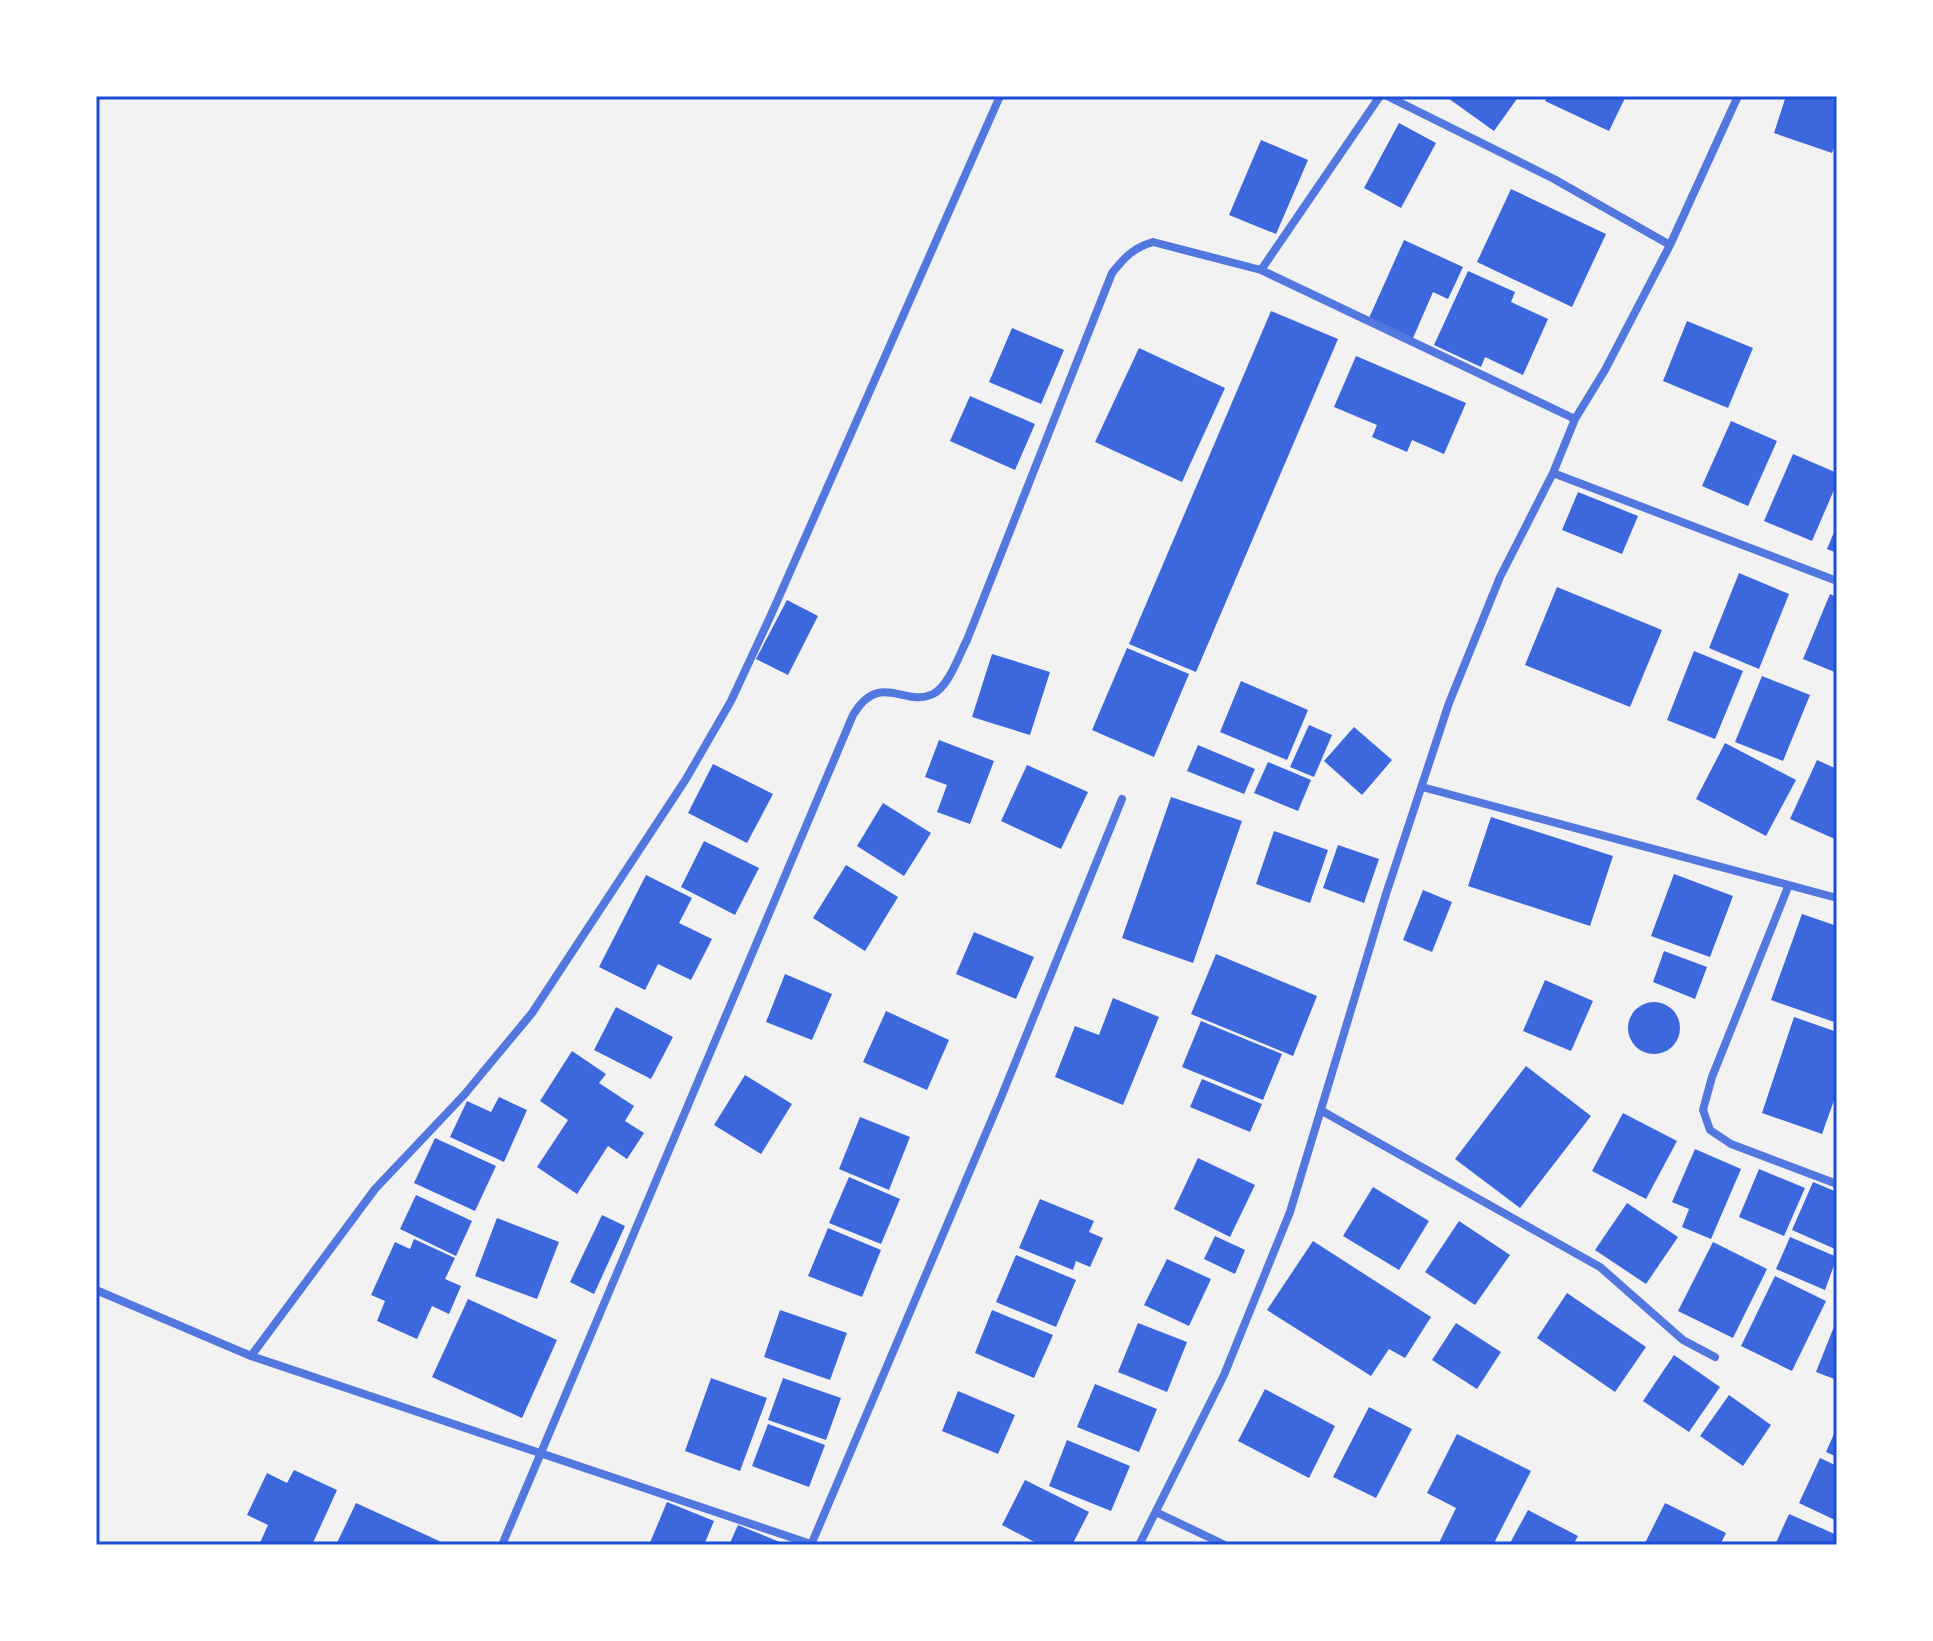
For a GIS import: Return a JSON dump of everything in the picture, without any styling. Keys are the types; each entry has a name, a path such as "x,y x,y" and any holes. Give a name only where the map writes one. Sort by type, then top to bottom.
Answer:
{"street":[{"path":"251,1356 375,1189 464,1095 532,1013 686,779 731,701 771,615 1000,96"},
{"path":"1261,270 1380,96"},
{"path":"1387,96 1554,179 1670,245"},
{"path":"1139,1545 1158,1513 1230,1362 1290,1212 1386,894 1449,703 1500,577 1553,473 1575,419 1605,370 1670,245 1738,96"},
{"path":"502,1545 544,1453 853,715 861,702 874,693 927,696 941,687 967,640 1112,273 1138,246 1153,242 1261,270 1575,419"},
{"path":"1553,473 1837,581"},
{"path":"1422,787 1837,898"},
{"path":"96,1290 251,1356 812,1545 1000,1100 1122,799"},
{"path":"1788,887 1712,1077 1703,1110 1710,1130 1731,1144 1837,1184"},
{"path":"1322,1111 1600,1267 1683,1340 1715,1357"},
{"path":"1158,1513 1225,1545"}],"building":[{"path":"1445,96 1519,96 1494,131"},
{"path":"1548,96 1626,96 1609,131 1545,101"},
{"path":"1786,96 1822,96 1837,101 1837,139 1832,153 1774,133"},
{"path":"1399,123 1436,143 1401,208 1364,188"},
{"path":"1261,140 1308,160 1276,234 1229,215"},
{"path":"1511,189 1606,234 1572,307 1477,262"},
{"path":"1404,240 1463,267 1448,299 1433,292 1413,338 1369,318"},
{"path":"1468,271 1515,292 1511,302 1548,319 1523,375 1485,357 1481,367 1434,345"},
{"path":"1271,311 1338,339 1196,672 1129,644"},
{"path":"1687,321 1753,348 1728,408 1663,381"},
{"path":"1012,328 1064,350 1041,404 989,382"},
{"path":"1139,348 1225,388 1182,482 1095,442"},
{"path":"1356,356 1466,403 1444,454 1412,440 1407,452 1372,437 1377,425 1334,407"},
{"path":"970,396 1035,424 1015,470 950,441"},
{"path":"1731,421 1777,441 1748,506 1702,486"},
{"path":"1793,454 1837,473 1837,483 1812,541 1764,521"},
{"path":"1578,492 1638,516 1622,554 1562,530"},
{"path":"1837,525 1837,553 1827,549"},
{"path":"1739,573 1789,594 1759,669 1709,648"},
{"path":"1557,587 1662,630 1630,707 1525,665"},
{"path":"1830,594 1837,597 1837,673 1803,659"},
{"path":"787,600 818,616 788,675 756,659"},
{"path":"1127,648 1189,674 1154,757 1092,730"},
{"path":"1694,651 1743,671 1715,739 1667,720"},
{"path":"992,654 1050,672 1030,735 972,717"},
{"path":"1762,676 1810,695 1783,761 1735,742"},
{"path":"1241,681 1308,710 1287,760 1220,732"},
{"path":"1309,725 1332,735 1314,777 1290,767"},
{"path":"1354,727 1392,760 1362,795 1324,761"},
{"path":"939,740 994,761 970,824 937,812 947,785 925,777"},
{"path":"1725,743 1796,780 1766,836 1696,799"},
{"path":"1198,745 1255,769 1244,794 1187,771"},
{"path":"1817,760 1837,769 1837,840 1790,819"},
{"path":"1268,762 1311,780 1298,811 1254,793"},
{"path":"713,764 773,794 747,843 688,813"},
{"path":"1027,765 1088,792 1061,849 1001,821"},
{"path":"1171,797 1242,821 1193,963 1122,938"},
{"path":"883,803 931,833 904,876 857,846"},
{"path":"1491,817 1613,856 1590,926 1468,886"},
{"path":"1274,831 1328,850 1310,903 1256,884"},
{"path":"704,841 759,868 735,915 681,887"},
{"path":"1338,845 1379,859 1364,903 1323,888"},
{"path":"846,865 898,897 865,951 813,918"},
{"path":"1674,874 1733,896 1710,957 1651,936"},
{"path":"646,875 692,898 679,923 712,939 691,980 658,964 645,990 599,967"},
{"path":"1423,890 1452,902 1432,952 1403,940"},
{"path":"1802,914 1837,926 1837,1023 1771,1000"},
{"path":"974,932 1034,957 1016,999 956,974"},
{"path":"1664,951 1707,967 1695,999 1653,982"},
{"path":"1216,954 1317,996 1293,1056 1191,1014"},
{"path":"785,974 832,994 812,1040 766,1022"},
{"path":"1545,980 1593,1001 1571,1051 1523,1031"},
{"path":"1113,998 1159,1017 1123,1105 1055,1077 1075,1026 1099,1035"},
{"path":"1654,1002 1673,1009 1680,1028 1673,1047 1654,1054 1635,1047 1628,1028 1635,1009"},
{"path":"616,1007 673,1037 651,1079 594,1050"},
{"path":"886,1011 949,1040 927,1090 863,1062"},
{"path":"1794,1017 1837,1032 1837,1092 1822,1134 1762,1113"},
{"path":"1201,1021 1282,1054 1263,1100 1182,1067"},
{"path":"572,1051 606,1074 599,1083 634,1106 625,1121 644,1133 627,1159 608,1146 577,1194 537,1167 568,1120 540,1101"},
{"path":"1526,1066 1591,1116 1520,1208 1455,1159"},
{"path":"745,1075 792,1104 761,1154 714,1125"},
{"path":"1202,1079 1262,1104 1250,1132 1190,1107"},
{"path":"499,1097 527,1110 504,1162 450,1137 467,1101 491,1112"},
{"path":"1623,1113 1677,1141 1646,1199 1592,1171"},
{"path":"860,1117 910,1137 889,1190 839,1169"},
{"path":"435,1138 496,1166 475,1211 414,1183"},
{"path":"1695,1149 1741,1169 1711,1239 1682,1227 1689,1209 1672,1202"},
{"path":"1198,1158 1255,1185 1230,1237 1174,1209"},
{"path":"1759,1169 1805,1188 1784,1236 1739,1217"},
{"path":"849,1177 900,1199 881,1244 829,1223"},
{"path":"1813,1182 1837,1192 1835,1249 1792,1230"},
{"path":"1373,1187 1429,1221 1399,1270 1343,1236"},
{"path":"416,1195 472,1221 456,1256 400,1229"},
{"path":"1040,1199 1094,1221 1089,1232 1103,1238 1090,1267 1076,1261 1073,1270 1019,1248"},
{"path":"1627,1203 1678,1237 1646,1284 1595,1250"},
{"path":"602,1215 625,1226 594,1294 570,1282"},
{"path":"497,1218 559,1242 537,1299 475,1276"},
{"path":"1459,1221 1510,1255 1475,1305 1425,1272"},
{"path":"828,1228 881,1250 862,1297 808,1276"},
{"path":"1215,1236 1245,1250 1235,1274 1204,1259"},
{"path":"1790,1237 1837,1257 1825,1290 1776,1269"},
{"path":"414,1239 455,1258 445,1279 461,1286 449,1314 432,1306 417,1339 377,1321 385,1301 371,1295 395,1242 410,1249"},
{"path":"1313,1241 1431,1317 1405,1358 1389,1349 1371,1376 1267,1310"},
{"path":"1713,1242 1767,1269 1733,1338 1678,1311"},
{"path":"1016,1255 1076,1280 1056,1327 996,1302"},
{"path":"1167,1259 1211,1279 1189,1326 1144,1305"},
{"path":"1775,1276 1826,1301 1792,1371 1741,1346"},
{"path":"1567,1293 1646,1347 1615,1392 1537,1338"},
{"path":"468,1299 557,1340 522,1418 432,1377"},
{"path":"780,1310 847,1333 830,1380 764,1357"},
{"path":"992,1310 1053,1335 1034,1378 975,1353"},
{"path":"1837,1319 1837,1380 1816,1372"},
{"path":"1138,1323 1187,1342 1167,1392 1118,1372"},
{"path":"1456,1323 1501,1352 1477,1389 1432,1360"},
{"path":"1674,1355 1720,1387 1689,1432 1643,1401"},
{"path":"711,1378 767,1398 740,1471 685,1451"},
{"path":"783,1378 841,1398 826,1440 768,1420"},
{"path":"1095,1384 1157,1409 1139,1452 1077,1427"},
{"path":"1265,1389 1335,1426 1309,1478 1238,1441"},
{"path":"958,1391 1015,1415 998,1454 942,1431"},
{"path":"1729,1395 1771,1425 1743,1466 1700,1436"},
{"path":"1369,1407 1412,1429 1376,1498 1333,1477"},
{"path":"768,1424 825,1445 809,1487 752,1466"},
{"path":"1837,1427 1837,1457 1826,1452"},
{"path":"1457,1434 1531,1471 1493,1545 1438,1545 1456,1508 1427,1493"},
{"path":"1067,1440 1130,1466 1111,1511 1049,1486"},
{"path":"1820,1458 1837,1466 1837,1521 1799,1503"},
{"path":"294,1470 337,1490 312,1545 259,1545 268,1525 247,1515 267,1473 287,1483"},
{"path":"1025,1480 1089,1512 1072,1545 1040,1545 1002,1525"},
{"path":"667,1502 714,1521 704,1545 649,1545"},
{"path":"356,1503 448,1545 336,1545"},
{"path":"1665,1503 1726,1533 1720,1545 1644,1545"},
{"path":"1528,1510 1578,1536 1573,1545 1509,1545"},
{"path":"1789,1514 1837,1535 1837,1545 1775,1545"},
{"path":"738,1525 787,1545 729,1545"}]}
